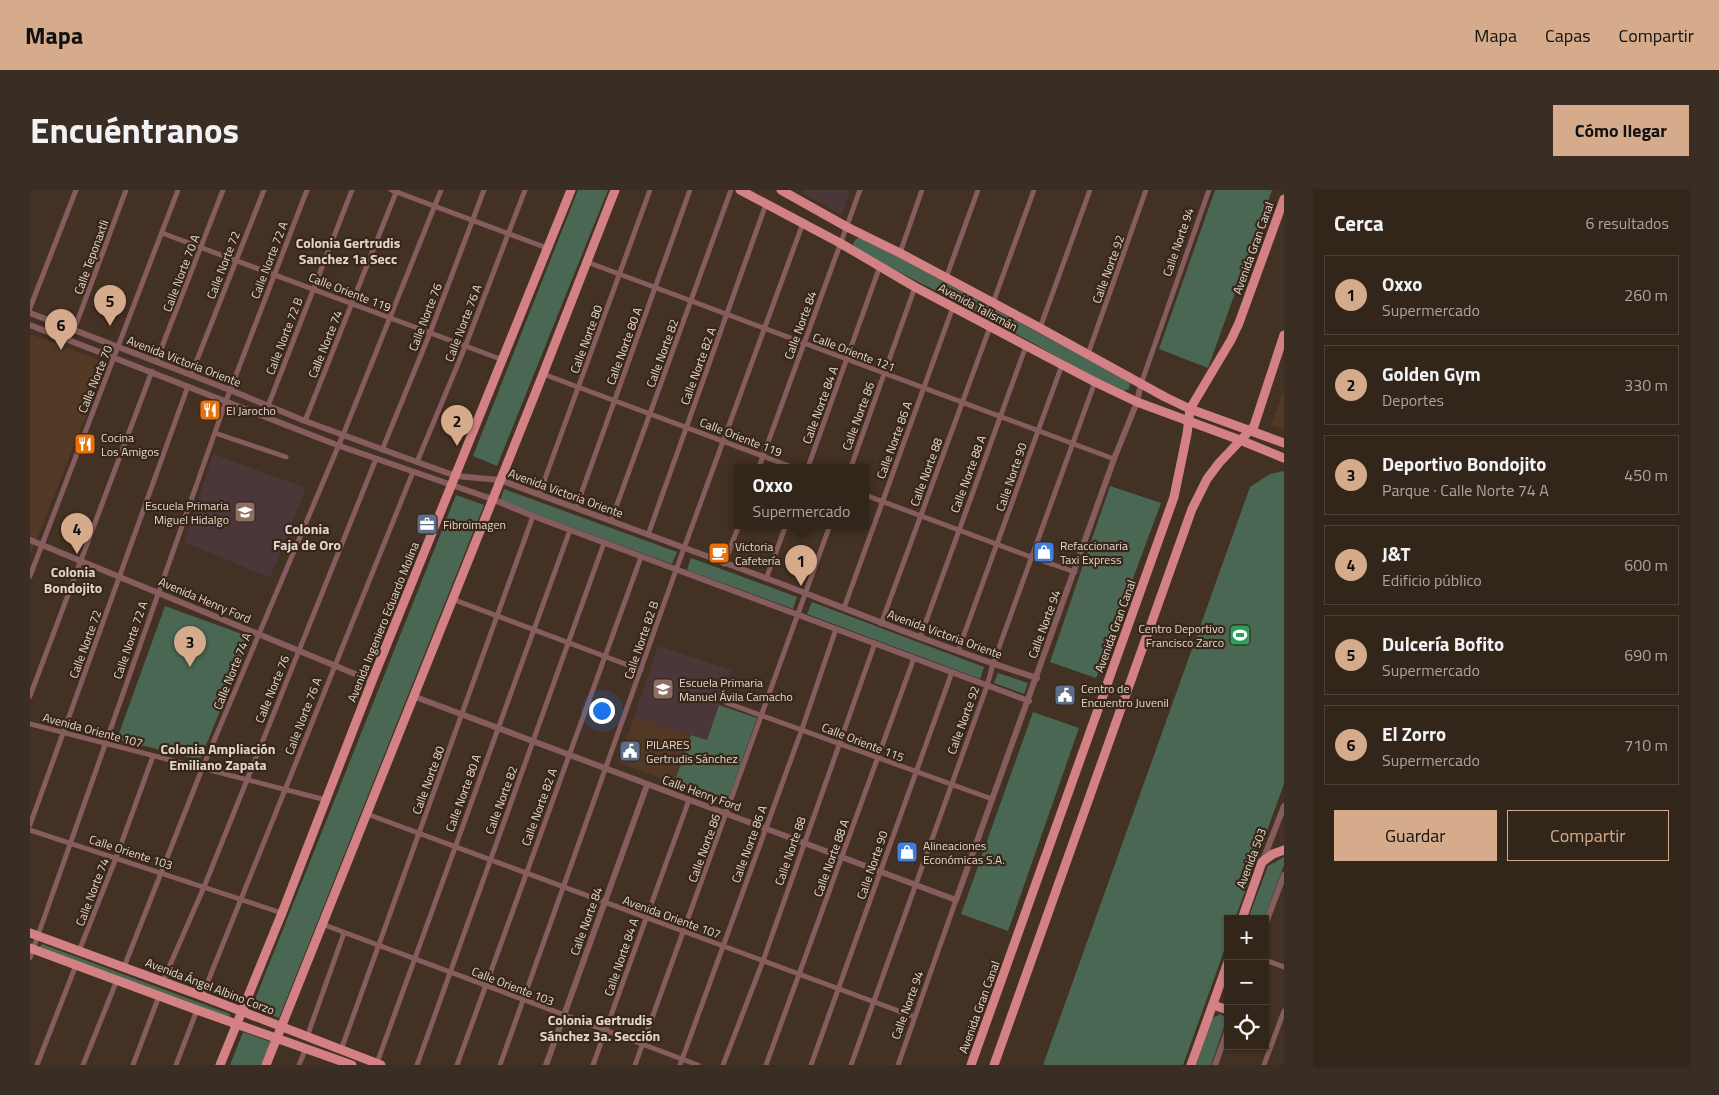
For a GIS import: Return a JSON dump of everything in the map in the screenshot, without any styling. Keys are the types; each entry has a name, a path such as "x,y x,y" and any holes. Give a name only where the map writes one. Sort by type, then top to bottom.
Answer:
{"main road":[{"name":"Avenida Ingeniero Eduardo Molina","path":"220,1065 372,681 571,190"},
{"path":"266,1065 615,190"},
{"name":"Avenida Talismán","path":"740,190 840,243 915,287 1095,382 1137,402 1284,458"},
{"name":"Avenida Talismán","path":"781,190 795,194 847,226 1190,409 1284,443"},
{"name":"Avenida Gran Canal","path":"971,1065 1174,497 1190,409 1239,323 1284,199"},
{"path":"994,1065 1192,509 1207,479 1219,463 1254,426 1284,335"},
{"path":"1262,862 1273,854 1284,850"},
{"name":"Avenida 503","path":"1243,915 1262,862"},
{"name":"Avenida Ángel Albino Corzo","path":"34,935 163,981 379,1064"},
{"name":"Avenida Ángel Albino Corzo","path":"32,948 159,996 306,1048 338,1063 352,1065"},
{"path":"1191,1065 1224,973"},
{"path":"1213,1005 1224,1009"}],"street":[{"path":"30,308 76,190"},
{"name":"Calle Teponaxtli","path":"74,330 126,190"},
{"name":"Calle Norte 70","path":"30,576 178,190"},
{"name":"Calle Norte 70 A","path":"156,362 223,190"},
{"name":"Calle Norte 72","path":"191,376 264,190"},
{"name":"Calle Norte 72 A","path":"30,958 34,935 71,843 226,401 307,190"},
{"name":"Calle Norte 72 B","path":"268,406 352,190"},
{"name":"Calle Norte 74 A","path":"124,967 202,769 342,435 441,190"},
{"name":"Calle Norte 76","path":"382,450 430,333 484,190"},
{"name":"Calle Norte 76 A","path":"417,462 465,347 525,190"},
{"name":"Calle Norte 80","path":"539,495 650,190"},
{"name":"Calle Norte 80 A","path":"576,508 690,190"},
{"name":"Calle Norte 82","path":"611,522 731,190"},
{"name":"Calle Norte 84","path":"760,464 860,190"},
{"path":"900,253 922,190"},
{"path":"946,278 978,190"},
{"path":"993,303 1034,190"},
{"path":"1040,328 1090,190"},
{"name":"Calle Norte 92","path":"1088,354 1146,190"},
{"name":"Calle Norte 94","path":"898,1065 1114,459 1137,402 1141,384 1209,190"},
{"path":"395,191 548,248"},
{"name":"Calle Norte 74","path":"305,421 395,191"},
{"name":"Calle Norte 82 A","path":"648,535 766,204"},
{"name":"Calle Norte 82 B","path":"500,1065 676,570 803,223"},
{"name":"Calle Oriente 119","path":"162,233 503,360"},
{"name":"Calle Oriente 121","path":"586,262 1114,459"},
{"name":"Calle Norte 84 A","path":"809,464 880,266"},
{"name":"Calle Norte 86","path":"852,464 915,287"},
{"name":"Calle Norte 86 A","path":"844,608 952,307"},
{"name":"Avenida Victoria Oriente","path":"30,314 382,450 456,476 500,480 806,593 881,624 1037,678"},
{"name":"Avenida Victoria Oriente","path":"30,325 152,371 337,445 492,499 641,557 1028,701"},
{"name":"Calle Norte 88","path":"881,624 990,327"},
{"name":"Calle Norte 88 A","path":"920,638 1026,346"},
{"name":"Calle Norte 90","path":"958,652 1062,365"},
{"path":"30,696 152,371"},
{"name":"Calle Oriente 119","path":"543,374 784,464"},
{"name":"Calle Norte 92","path":"851,1065 986,686 992,664 1095,382"},
{"name":"Calle Norte 72","path":"30,825 188,386"},
{"path":"215,433 286,458"},
{"name":"Calle Norte 76","path":"163,981 204,887 376,459"},
{"name":"Calle Norte 76 A","path":"202,996 412,472"},
{"path":"869,497 1075,572"},
{"name":"Calle Norte 80","path":"341,1050 533,516"},
{"path":"724,564 737,529"},
{"path":"766,579 785,529"},
{"name":"Calle Norte 86","path":"635,1065 829,529"},
{"name":"Calle Norte 80 A","path":"379,1064 454,847 570,530"},
{"name":"Avenida Henry Ford","path":"30,540 372,681"},
{"name":"Calle Norte 82","path":"417,1065 604,542"},
{"name":"Calle Norte 82 A","path":"457,1065 641,557"},
{"path":"452,598 641,670"},
{"name":"Calle Norte 86 A","path":"681,1062 802,730 836,629"},
{"name":"Calle Norte 88","path":"723,1065 763,961 875,643"},
{"name":"Calle Norte 88 A","path":"766,1065 914,658"},
{"name":"Calle Norte 90","path":"811,1065 952,672"},
{"name":"Calle Henry Ford","path":"413,696 956,900"},
{"name":"Calle Oriente 115","path":"727,703 992,799"},
{"name":"Avenida Oriente 107","path":"30,724 326,800"},
{"name":"Calle Norte 74","path":"79,951 116,858 153,756"},
{"name":"Calle Norte 84","path":"546,1065 647,785"},
{"name":"Calle Norte 84 A","path":"593,1065 688,800"},
{"name":"Avenida 503","path":"1262,862 1284,806"},
{"name":"Avenida Oriente 107","path":"366,814 915,1017"},
{"name":"Calle Oriente 103","path":"30,830 282,912"},
{"path":"1269,915 1284,875"},
{"name":"Calle Oriente 103","path":"322,924 642,1044 681,1062 698,1065"},
{"path":"307,1037 344,933"},
{"path":"1269,961 1284,967"},
{"path":"37,1065 76,965"},
{"path":"83,1065 117,980"},
{"path":"133,1065 159,996"},
{"path":"176,1065 198,1010"},
{"path":"1264,1065 1284,1011"},
{"path":"1215,1065 1224,1040"},
{"path":"299,1065 306,1048"}],"shaded area":[{"path":"803,190 850,190 842,215 802,193"},
{"path":"30,334 107,363 30,556"},
{"path":"1284,390 1284,430 1271,425"},
{"name":"Escuela Primaria Miguel Hidalgo","path":"213,454 306,488 270,578 184,542"},
{"path":"658,646 731,670 707,740 634,716"},
{"path":"634,716 691,735 674,783 618,763"}],"green space":[{"path":"578,190 608,190 497,466 473,456"},
{"path":"1215,190 1272,190 1208,368 1159,349"},
{"path":"858,238 863,238 1126,380 1130,383 1129,389 1124,391 1101,381 977,312 864,254 855,248 853,244"},
{"name":"Centro Deportivo Francisco Zarco","path":"1284,471 1284,784 1236,915 1224,915 1224,951 1183,1065 1043,1065 1250,487 1270,474"},
{"path":"1110,486 1161,503 1096,678 1050,662"},
{"path":"504,489 677,552 672,564 500,501"},
{"path":"456,495 484,505 279,1018 252,1007"},
{"path":"691,558 797,597 793,609 687,570"},
{"path":"812,602 984,667 980,679 807,614"},
{"path":"165,606 250,637 200,760 117,739"},
{"path":"998,673 1028,683 1024,694 994,683"},
{"path":"719,705 757,718 727,803 674,783 691,735 707,740"},
{"path":"1033,712 1079,728 1008,931 961,914"},
{"path":"1284,857 1284,865 1265,915 1250,915 1268,866"},
{"path":"42,944 230,1014 230,1018 39,948"},
{"path":"1221,1014 1224,1017 1224,1027 1211,1065 1196,1065 1212,1018"},
{"path":"243,1032 271,1042 261,1065 230,1065"}],"place":[{"name":"Dulcería Bofito","path":"110,326"},
{"name":"El Zorro","path":"61,350"},
{"name":"El Jarocho","path":"210,410"},
{"name":"Cocina Los Amigos","path":"85,444"},
{"name":"Golden Gym","path":"457,446"},
{"name":"Escuela Primaria Miguel Hidalgo","path":"245,512"},
{"name":"Fibroimagen","path":"427,524"},
{"name":"Refaccionaria Taxi Express","path":"1044,552"},
{"name":"Victoria Cafetería","path":"719,553"},
{"name":"J&T","path":"77,554"},
{"name":"Oxxo","path":"801,586"},
{"name":"Centro Deportivo Francisco Zarco","path":"1240,635"},
{"name":"Deportivo Bondojito","path":"190,667"},
{"name":"Escuela Primaria Manuel Ávila Camacho","path":"663,689"},
{"name":"Centro de Encuentro Juvenil","path":"1065,695"},
{"name":"PILARES Gertrudis Sánchez","path":"630,751"},
{"name":"Alineaciones Económicas S.A.","path":"907,852"}],"district":[{"name":"Colonia Gertrudis Sanchez 1a Secc","path":"348,250"},
{"name":"Colonia Faja de Oro","path":"307,536"},
{"name":"Colonia Bondojito","path":"73,580"},
{"name":"Colonia Ampliación Emiliano Zapata","path":"218,756"},
{"name":"Colonia Gertrudis Sánchez 3a. Sección","path":"600,1028"}]}
